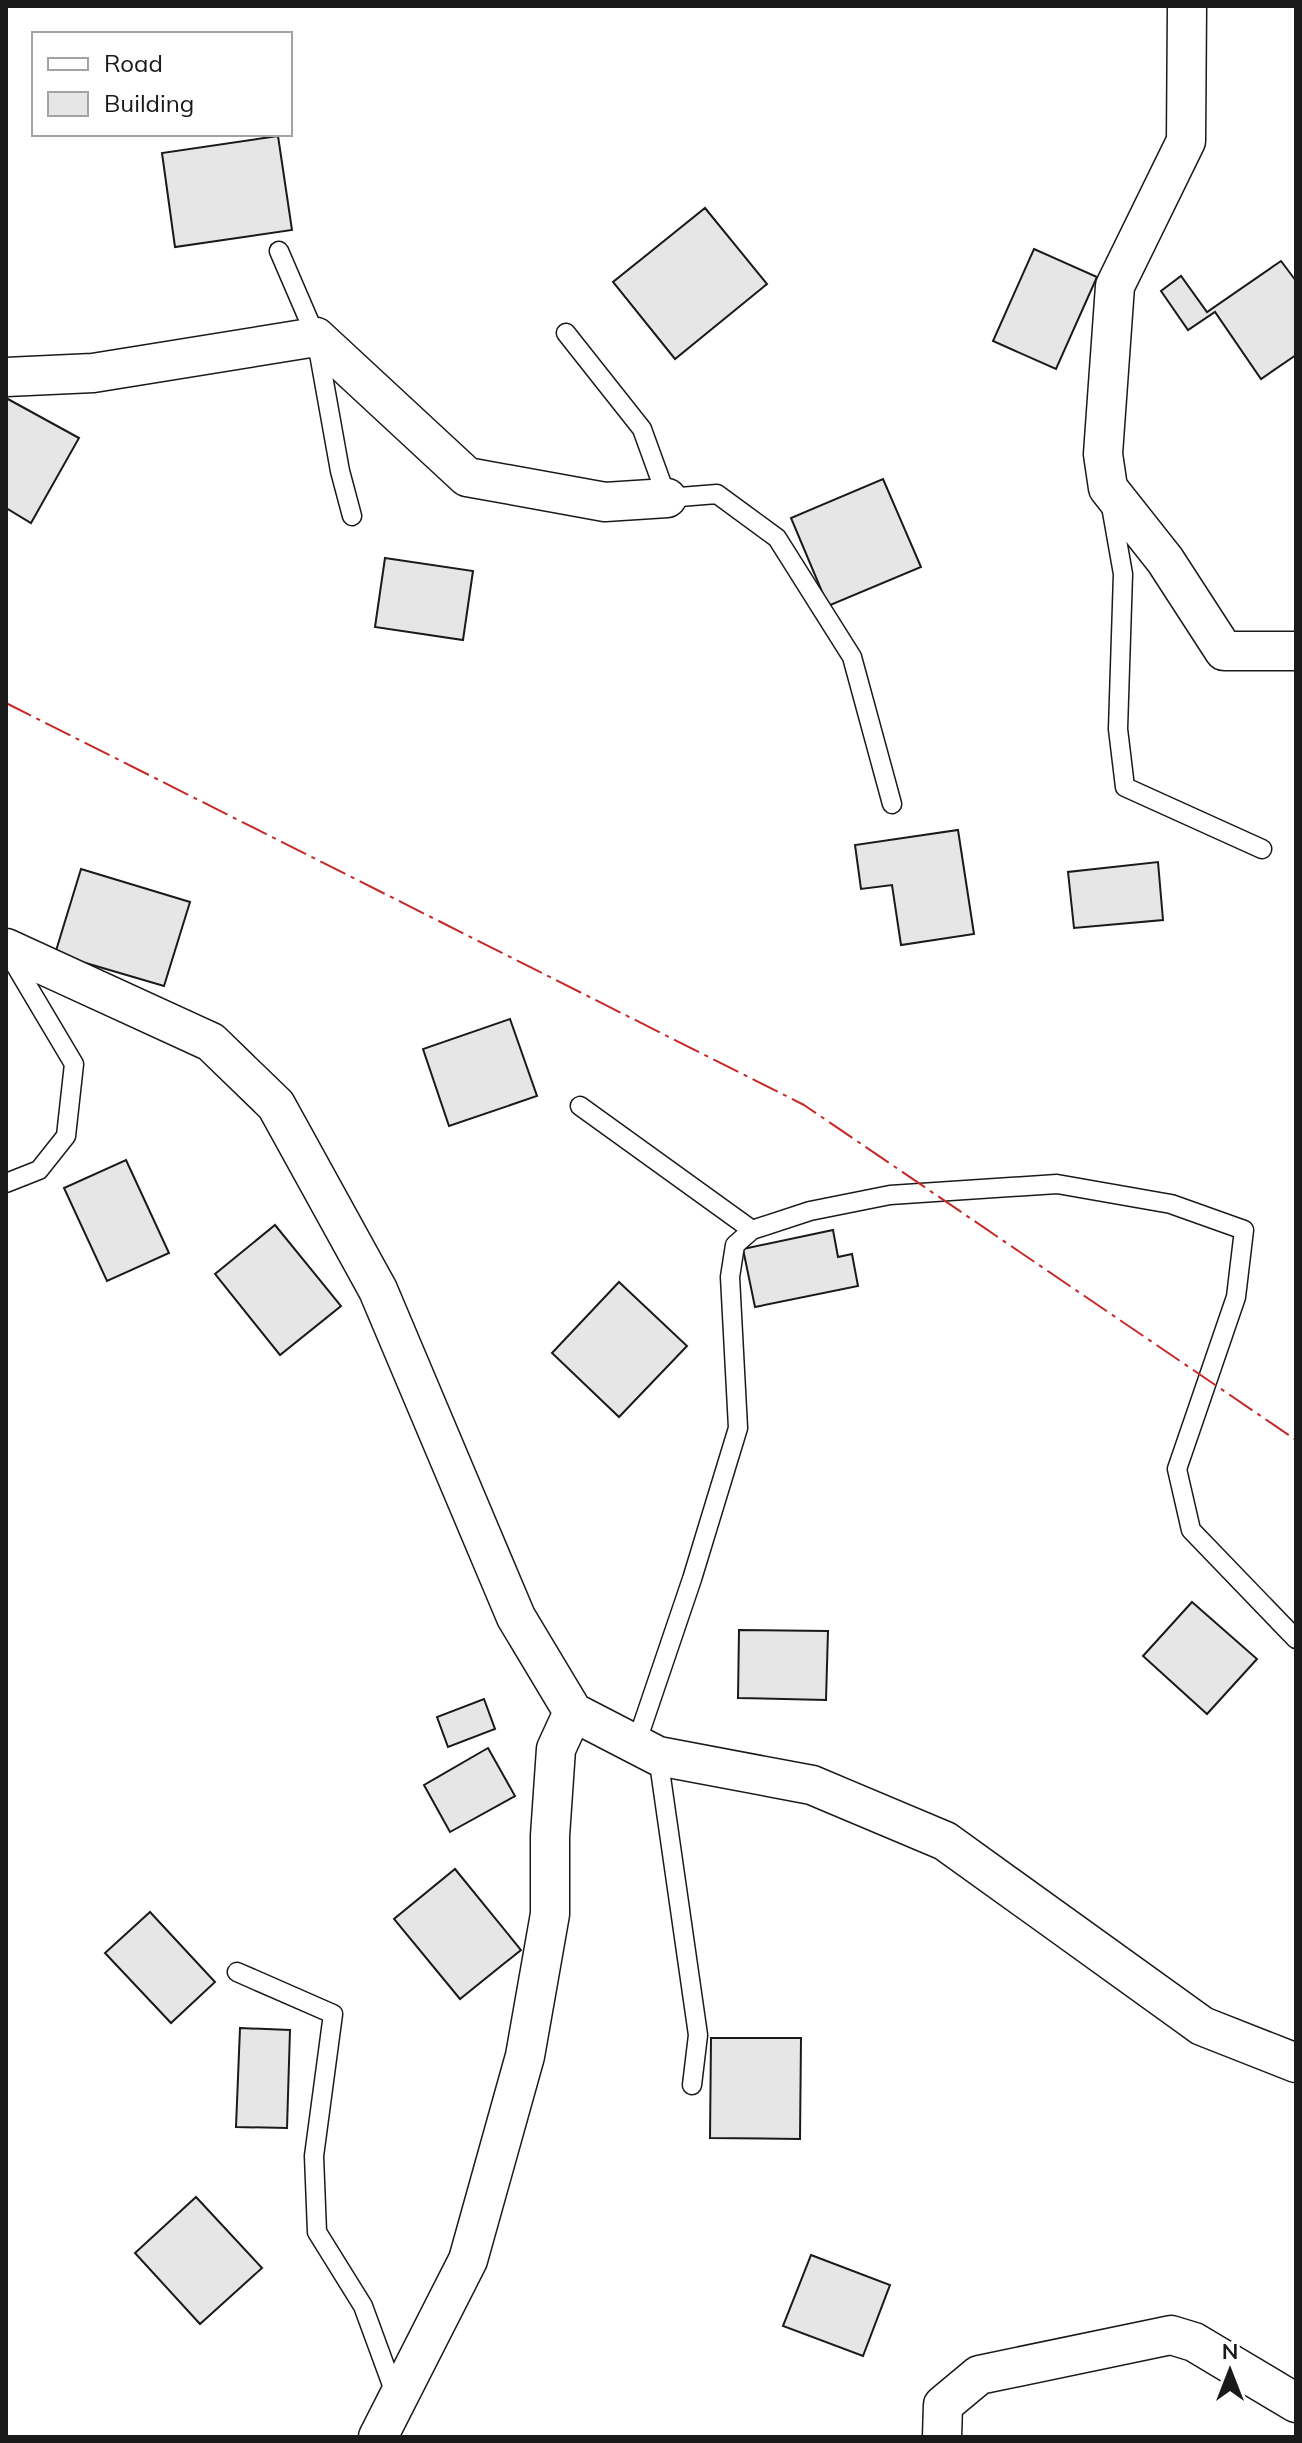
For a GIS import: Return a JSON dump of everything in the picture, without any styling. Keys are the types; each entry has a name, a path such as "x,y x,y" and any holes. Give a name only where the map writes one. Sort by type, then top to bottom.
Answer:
{"street":[{"path":"1187,6 1186,141 1115,286 1103,454 1108,488 1165,560 1224,651 1296,651"},
{"path":"6,377 93,373 316,337 467,477 605,502 667,498"},
{"path":"6,948 211,1042 276,1105 378,1290 516,1617 573,1712 647,1750 812,1785 945,1841 1202,2026 1296,2063"},
{"path":"378,2437 468,2260 525,2056 550,1914 550,1836 556,1749 573,1712"},
{"path":"942,2437 943,2405 979,2375 1171,2335 1194,2342 1296,2403"}],"lane":[{"path":"279,251 316,337 340,471 352,516"},
{"path":"566,333 642,429 667,498 717,494 777,538 852,657 892,804"},
{"path":"1108,488 1123,574 1118,729 1125,787 1262,849"},
{"path":"6,948 74,1064 66,1136 39,1170 6,1183"},
{"path":"580,1106 752,1230"},
{"path":"692,2085 698,2035 647,1750 692,1579 738,1428 730,1277 735,1245 752,1230 810,1211 890,1195 1057,1184 1171,1204 1244,1230 1236,1297 1177,1469 1191,1530 1296,1639"},
{"path":"237,1972 333,2014 314,2156 317,2232 363,2306 397,2398"}],"building":[{"path":"278,136 292,230 175,247 162,153"},
{"path":"705,208 767,284 675,359 613,282"},
{"path":"1034,249 1097,277 1056,369 993,341"},
{"path":"1281,261 1296,281 1296,355 1261,379 1215,312 1188,330 1161,291 1181,276 1207,312"},
{"path":"6,398 79,438 31,523 6,508"},
{"path":"883,479 921,567 828,606 791,518"},
{"path":"385,558 473,571 463,640 375,627"},
{"path":"958,830 974,934 901,945 892,885 861,889 855,845"},
{"path":"1158,862 1163,920 1074,928 1068,872"},
{"path":"81,869 190,902 164,986 55,954"},
{"path":"510,1019 537,1096 449,1126 423,1049"},
{"path":"126,1160 169,1253 107,1281 64,1188"},
{"path":"275,1225 341,1306 280,1355 215,1274"},
{"path":"833,1230 838,1257 852,1254 858,1286 755,1307 743,1249"},
{"path":"619,1282 687,1346 619,1417 552,1353"},
{"path":"1192,1602 1257,1659 1207,1714 1143,1656"},
{"path":"739,1630 828,1631 826,1700 738,1698"},
{"path":"484,1699 495,1729 448,1747 437,1717"},
{"path":"488,1748 515,1796 450,1832 424,1785"},
{"path":"455,1869 521,1950 460,1999 394,1919"},
{"path":"150,1912 215,1982 171,2023 105,1953"},
{"path":"240,2028 290,2030 287,2128 236,2127"},
{"path":"711,2038 801,2038 800,2139 710,2138"},
{"path":"196,2197 262,2268 200,2324 135,2253"},
{"path":"811,2255 890,2285 863,2356 783,2326"}],"power":[{"path":"6,703 804,1105 1296,1440"}]}
